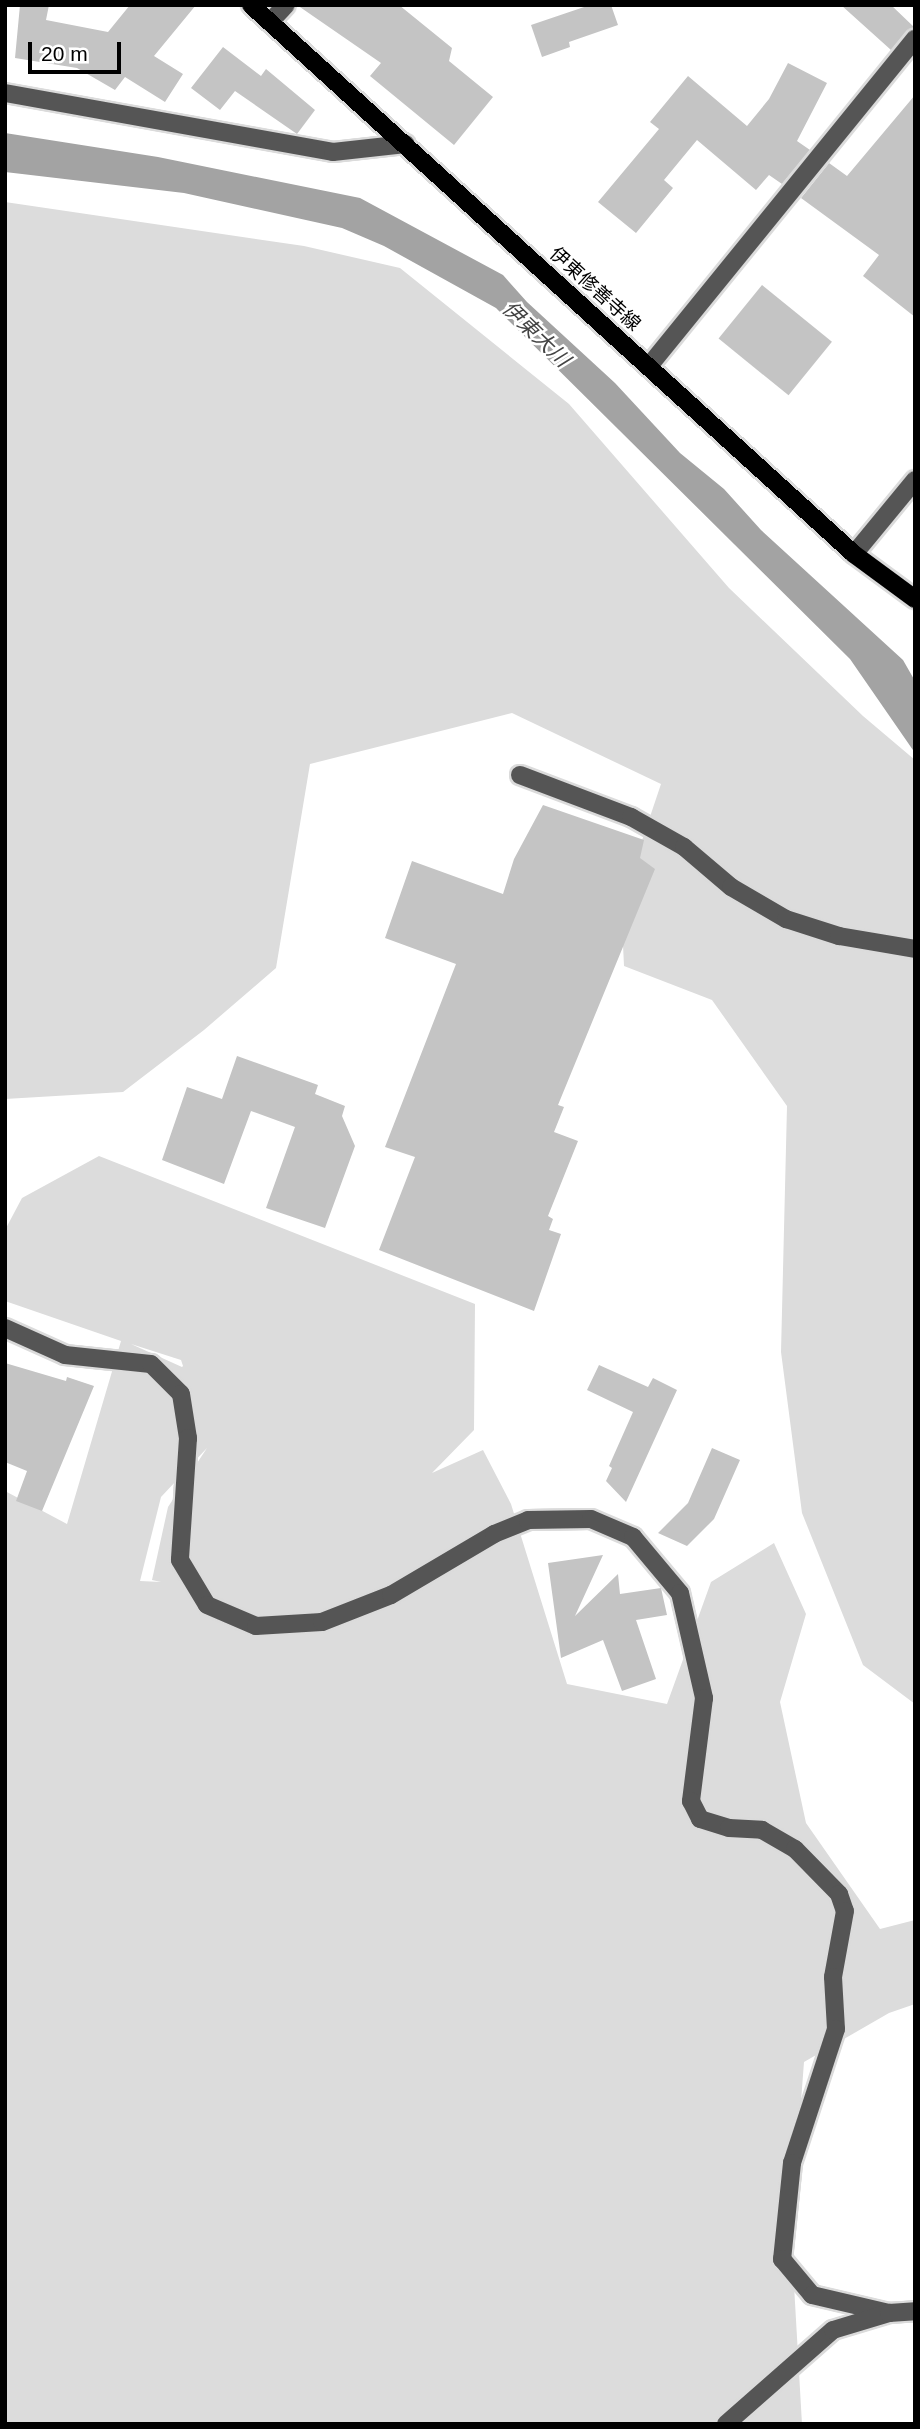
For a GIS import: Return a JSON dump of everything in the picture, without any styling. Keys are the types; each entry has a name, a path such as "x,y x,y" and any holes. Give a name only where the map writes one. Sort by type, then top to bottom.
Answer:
{"main road":[{"name":"伊東修善寺線","path":"251,5 854,554 915,599"}],"street":[{"path":"270,22 286,5"},
{"path":"649,366 915,39"},
{"path":"5,93 333,152 406,144"},
{"path":"854,554 915,481"},
{"path":"520,775 631,817 684,847 732,887 786,919 839,936 915,949"},
{"path":"5,1328 65,1355 151,1364 181,1394 188,1438 180,1560 207,1605 256,1626 322,1622 391,1595 494,1534 528,1520 591,1518 633,1537 680,1592 704,1698 691,1801 700,1819 729,1828 762,1830 795,1849 839,1894 845,1911 833,1977 836,2029 792,2163 782,2259 812,2295 889,2314"},
{"path":"726,2424 833,2330 889,2314 915,2311"}],"shaded area":[{"path":"5,202 304,246 400,268 569,404 729,588 863,716 915,760 915,1704 863,1665 802,1513 781,1352 787,1106 712,1000 624,966 621,903 661,784 512,713 310,764 276,968 204,1030 123,1092 5,1099"},
{"path":"99,1156 475,1304 474,1430 432,1473 483,1450 511,1504 567,1684 667,1704 711,1582 774,1543 806,1614 780,1702 806,1823 880,1929 915,1920 915,2004 889,2013 804,2062 791,2233 802,2424 5,2424 5,1491 67,1524 121,1341 5,1301 5,1230 22,1198","holes":["131,1344 181,1360 183,1366 182,1367","207,1448 168,1507 152,1580 161,1582 140,1581 161,1497"]}],"water":[{"name":"伊東大川","path":"5,133 158,157 360,198 503,275 527,302 615,383 680,453 724,489 761,530 903,660 915,681 915,753 850,659 496,308 384,246 342,228 184,193 5,172"}],"building":[{"path":"20,5 49,5 46,20 108,32 130,5 196,5 154,56 183,74 165,102 125,77 115,90 77,68 15,58"},
{"path":"297,5 399,5 452,48 449,61 493,97 454,145 370,76 381,63"},
{"path":"590,5 611,5 618,25 569,42 570,47 542,57 531,25"},
{"path":"841,5 891,5 915,28 906,32 891,50"},
{"path":"223,47 261,76 266,69 315,110 297,134 235,91 220,110 191,88"},
{"path":"788,63 827,83 797,141 810,150 782,184 769,175 756,190 697,140 664,180 673,188 636,233 598,202 659,129 650,122 688,76 747,126 769,99"},
{"path":"915,95 915,317 863,276 879,255 801,198 829,163 847,176"},
{"path":"762,285 832,342 789,395 719,339"},
{"path":"543,805 644,840 640,858 655,869 558,1105 564,1107 554,1132 578,1141 548,1216 553,1219 549,1230 561,1234 534,1311 379,1250 415,1157 385,1147 456,964 385,938 412,861 503,894 514,859"},
{"path":"237,1056 318,1085 315,1094 345,1106 342,1116 355,1146 325,1228 266,1208 295,1127 251,1111 224,1184 162,1160 187,1087 222,1099"},
{"path":"5,1363 66,1381 67,1377 94,1386 42,1511 16,1501 27,1471 5,1462"},
{"path":"599,1365 648,1387 653,1378 677,1390 626,1502 606,1481 612,1468 609,1466 633,1412 587,1390"},
{"path":"712,1448 740,1460 714,1519 687,1546 658,1533 688,1503"},
{"path":"603,1555 575,1616 618,1574 620,1594 661,1588 667,1615 636,1620 656,1679 622,1691 603,1640 561,1658 548,1563"}]}
